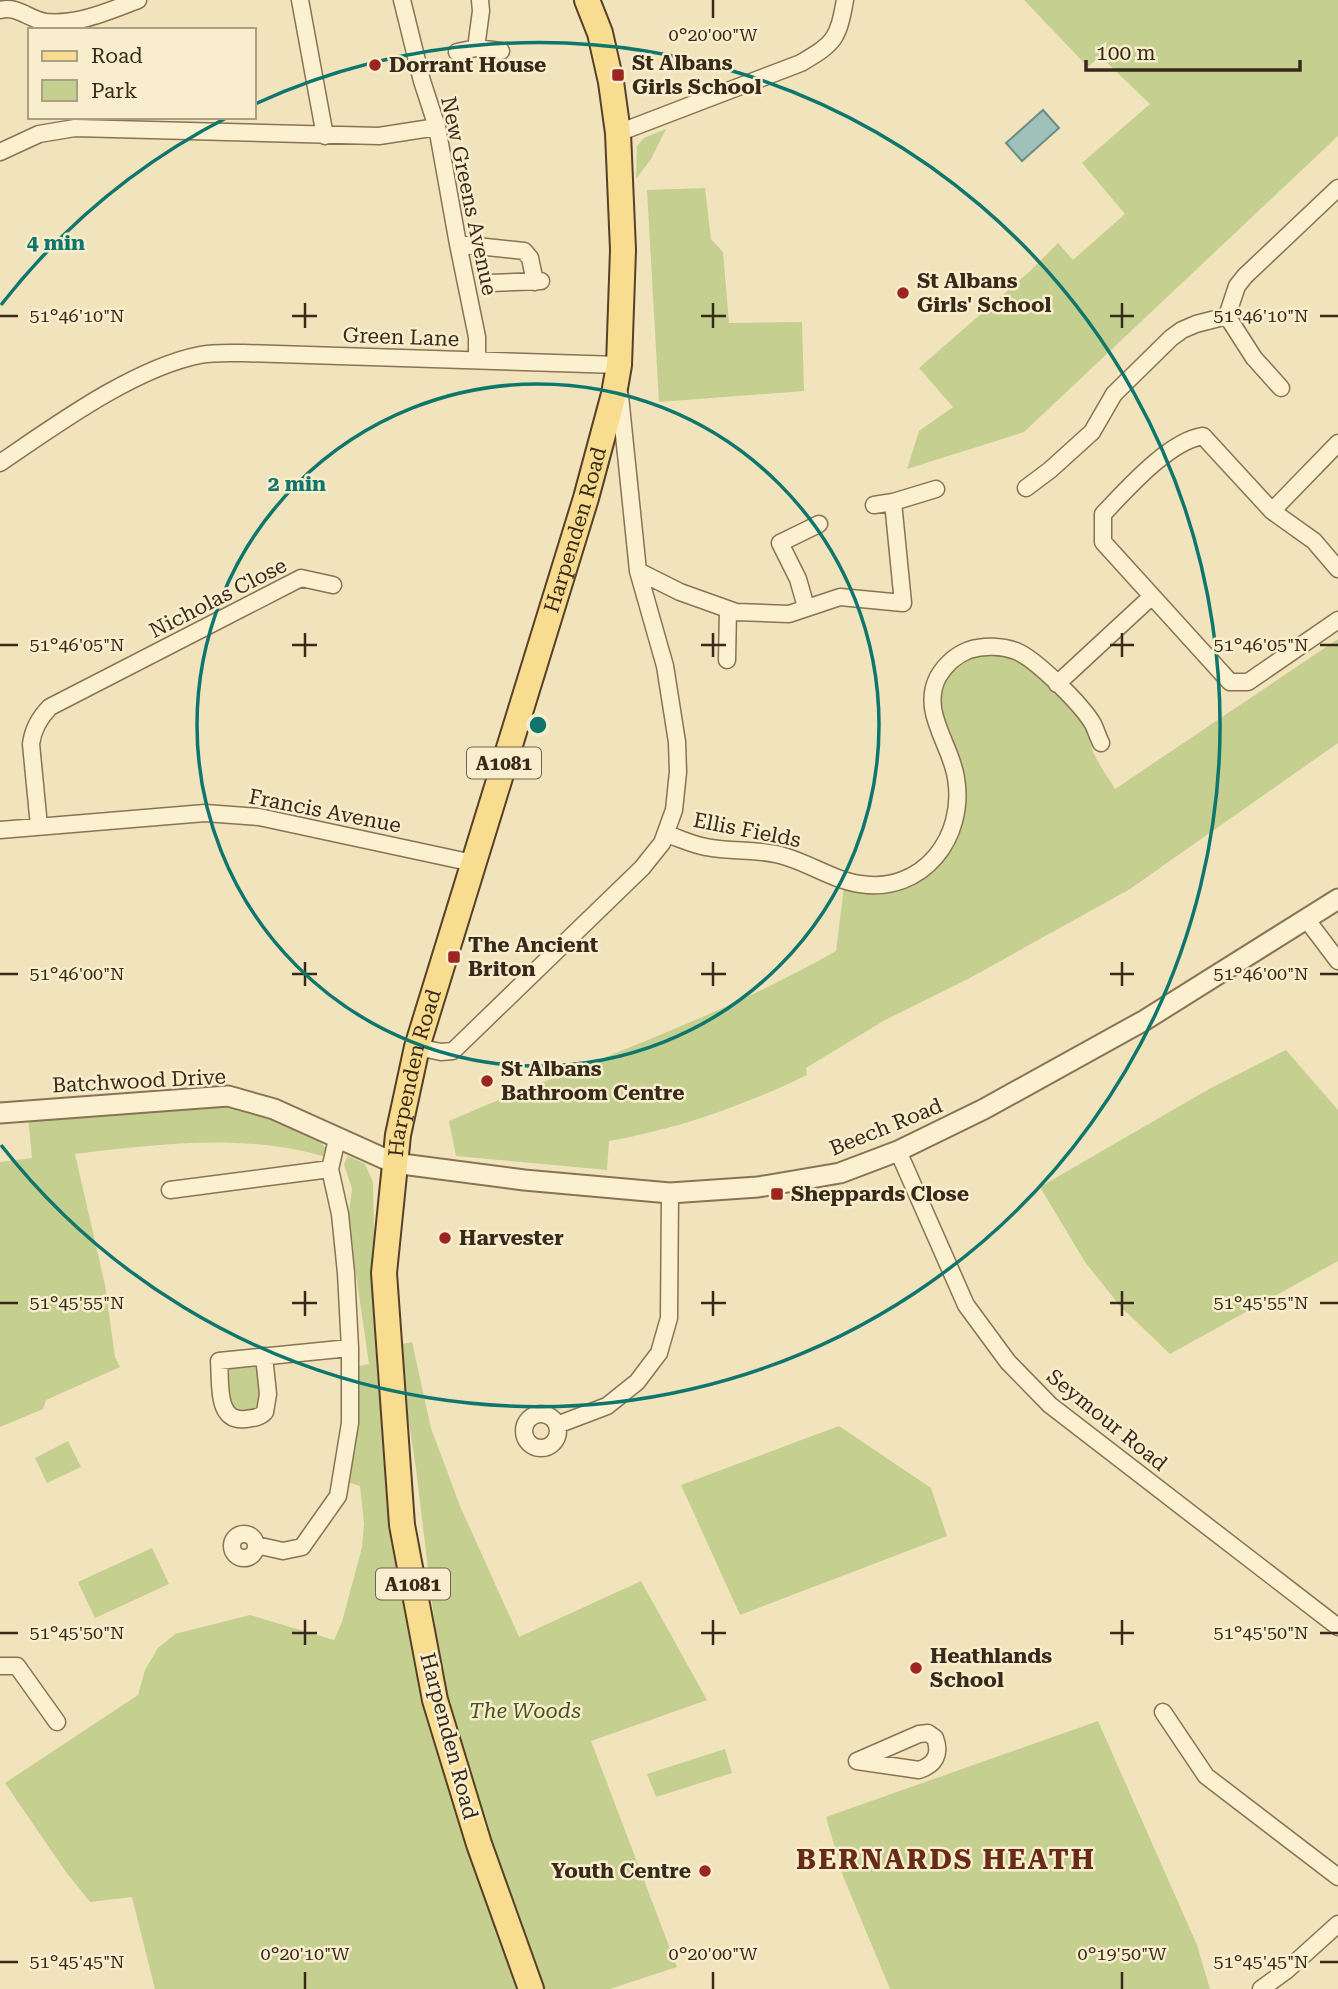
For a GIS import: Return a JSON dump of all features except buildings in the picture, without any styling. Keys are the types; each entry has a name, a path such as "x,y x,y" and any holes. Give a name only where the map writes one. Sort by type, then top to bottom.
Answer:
{"main road":[{"name":"Harpenden Road","path":"531,1989 479,1844 435,1700 402,1525 384,1273 394,1163 417,1047 586,498 614,394 619,365 623,250 618,133 611,82 600,33 587,0"}],"street":[{"path":"0,10 13,8 32,20 64,21 89,17 138,0"},
{"path":"300,0 325,136"},
{"name":"New Greens Avenue","path":"402,0 422,81 437,127 477,337 477,360"},
{"path":"476,48 480,0"},
{"path":"618,133 802,63 827,48 839,29 845,0"},
{"path":"457,52 476,48 501,51"},
{"path":"0,152 39,135 75,128 379,136 437,127"},
{"path":"1227,316 1237,286 1245,276 1338,188"},
{"path":"458,244 524,251 530,258 540,286"},
{"path":"540,286 541,258"},
{"path":"490,283 540,286"},
{"path":"1227,316 1254,358 1281,388"},
{"path":"1026,488 1093,432 1114,394 1171,338 1196,324 1227,316"},
{"name":"Green Lane","path":"0,463 62,421 141,375 198,355 244,353 619,365"},
{"path":"417,1047 440,1052 453,1051 642,868 662,843 674,810 677,791 677,742 665,666 638,571 620,396"},
{"path":"1338,569 1314,541 1272,511 1203,436 1189,438 1165,454 1103,514 1103,542 1230,682 1248,682 1338,620"},
{"path":"1272,511 1338,443"},
{"path":"874,505 936,489"},
{"path":"638,571 680,592 736,612 789,614 840,597 903,603 892,502"},
{"path":"806,607 798,579 780,543 819,524"},
{"name":"Nicholas Close","path":"39,826 31,744 32,734 40,718 50,707 301,578 333,585"},
{"path":"1057,684 1151,597"},
{"path":"727,660 728,609"},
{"name":"Ellis Fields","path":"666,834 704,847 778,854 858,884 876,886 903,881 929,866 947,844 956,817 957,779 933,714 933,692 942,670 960,654 982,647 1017,652 1038,665 1093,723 1101,743"},
{"name":"Francis Avenue","path":"0,830 205,813 259,817 473,863"},
{"name":"Beech Road","path":"394,1163 524,1181 670,1193 758,1187 840,1173 898,1151 984,1109 1145,1020 1338,899"},
{"path":"1307,920 1338,961"},
{"name":"Batchwood Drive","path":"0,1113 228,1096 274,1109 394,1163"},
{"path":"257,1545 283,1551 302,1546 338,1496 350,1423 350,1348 340,1214 330,1169 337,1139"},
{"name":"Seymour Road","path":"898,1151 966,1305 1009,1362 1050,1405 1338,1627"},
{"path":"170,1190 330,1169"},
{"path":"557,1425 607,1406 637,1382 659,1353 669,1318 670,1193"},
{"path":"264,1356 268,1394 265,1412 256,1418 240,1420 229,1417 223,1406 219,1361 264,1356 350,1348"},
{"path":"0,1666 17,1667 57,1722"},
{"path":"1163,1712 1179,1724 1206,1776 1271,1836 1338,1877"},
{"path":"1261,1989 1287,1970 1338,1924"}],"green space":[{"path":"1024,0 1338,0 1338,136 1024,432 907,469 919,431 953,407 919,368 1029,272 1058,243 1073,260 1125,214 1082,163 1150,104 1100,56 1088,67"},
{"path":"666,129 651,159 636,179 637,146 644,138"},
{"path":"705,188 711,239 723,252 729,323 802,322 804,391 659,402 647,190"},
{"path":"1338,639 1338,743 1130,889 968,979 885,1020 806,1068 807,1075 710,1115 609,1141 607,1170 456,1156 449,1121 694,1021 789,976 836,951 844,887 872,891 897,888 919,879 937,865 951,847 961,824 965,799 963,771 941,716 939,696 946,678 965,660 984,653 997,653 1030,668 1081,722 1095,757 1115,789"},
{"path":"1286,1050 1338,1110 1338,1261 1170,1354 1120,1306 1085,1262 1040,1187 1209,1089"},
{"path":"234,1105 299,1128 321,1143 328,1151 326,1157 264,1145 233,1143 170,1144 75,1154 105,1285 115,1357 120,1367 46,1400 43,1409 0,1427 0,1162 32,1158 28,1117"},
{"path":"348,1156 365,1164 373,1182 375,1286 398,1528 523,1989 155,1989 132,1897 90,1902 5,1783 138,1695 145,1670 158,1648 175,1634 250,1615 334,1640 342,1622 362,1547 364,1524 360,1486 344,1481 353,1367 369,1364 348,1219 352,1189 344,1164"},
{"name":"The Woods","path":"412,1342 431,1428 460,1506 519,1637 641,1581 707,1700 591,1741 677,1967 610,1989 539,1989 453,1730 440,1668 416,1469 397,1345"},
{"path":"229,1365 258,1365 263,1394 259,1409 240,1414 230,1407 226,1369"},
{"path":"839,1426 931,1488 947,1536 740,1615 681,1485"},
{"path":"68,1441 81,1467 47,1483 35,1458"},
{"path":"152,1548 169,1584 95,1618 78,1582"},
{"path":"1098,1721 1197,1945 1210,1989 890,1989 843,1876 826,1817"},
{"path":"725,1749 732,1773 656,1797 647,1774"}],"water":[{"path":"1043,110 1059,128 1022,161 1006,143"}],"place":[{"name":"Dorrant House","path":"375,65"},
{"name":"St Albans Girls School","path":"618,75"},
{"name":"St Albans Girls' School","path":"903,293"},
{"name":"The Ancient Briton","path":"454,957"},
{"name":"St Albans Bathroom Centre","path":"487,1081"},
{"name":"Sheppards Close","path":"777,1194"},
{"name":"Harvester","path":"445,1238"},
{"name":"Heathlands School","path":"916,1668"},
{"name":"Youth Centre","path":"705,1871"}],"district":[{"name":"BERNARDS HEATH","path":"946,1859"}]}
